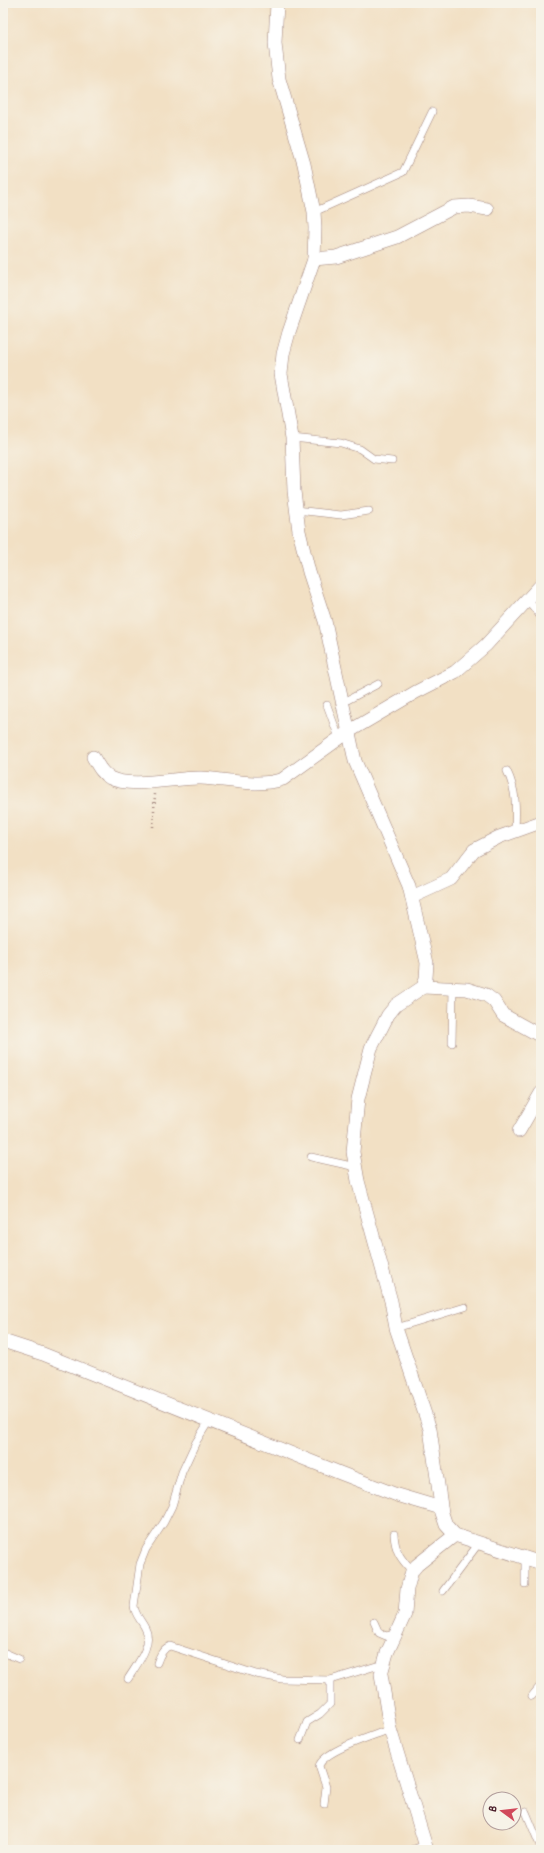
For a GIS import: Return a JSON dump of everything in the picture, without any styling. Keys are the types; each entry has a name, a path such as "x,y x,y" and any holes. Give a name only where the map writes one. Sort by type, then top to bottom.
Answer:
{"street":[{"path":"277,3 275,43 279,79 304,164 314,212 314,259 289,332 283,354 281,374 292,438 296,510 303,550 325,621 342,703 343,735 412,897 427,964 426,978 423,987"},
{"path":"314,259 336,257 397,237 454,208 469,206 487,209"},
{"path":"93,757 102,772 110,778 121,781 156,782 200,778 239,781 276,781 283,779 343,735 416,692 455,672 486,645 541,585"},
{"path":"412,897 451,879 474,850 514,831 541,822"},
{"path":"541,1036 503,1015 494,1001 486,995 467,989 423,987 396,1005 388,1015 371,1048 358,1099 353,1152 358,1181 391,1301 396,1328 430,1428 441,1508 446,1525 455,1535 541,1563"},
{"path":"520,1131 541,1093"},
{"path":"4,1345 43,1354 397,1495 441,1508"},
{"path":"426,1848 390,1729 382,1688 381,1674 383,1664 404,1614 407,1589 412,1572 418,1565 455,1535"}],"lane":[{"path":"314,212 403,172 432,112"},
{"path":"292,438 341,443 360,449 374,460 392,461"},
{"path":"296,510 341,515 369,511"},
{"path":"528,600 541,617"},
{"path":"342,703 378,684"},
{"path":"327,705 343,735"},
{"path":"507,771 513,784 516,800 514,831"},
{"path":"452,1043 453,988"},
{"path":"311,1157 356,1167"},
{"path":"396,1328 465,1307"},
{"path":"128,1679 148,1641 148,1633 135,1613 134,1606 140,1564 150,1542 164,1522 172,1506 182,1472 196,1442 209,1421"},
{"path":"394,1534 395,1548 399,1558 412,1572"},
{"path":"443,1591 479,1543"},
{"path":"525,1558 525,1584"},
{"path":"374,1622 379,1634 386,1636 396,1634"},
{"path":"156,1663 166,1647 170,1646 262,1675 282,1679 330,1680 383,1664"},
{"path":"3,1652 19,1659"},
{"path":"300,1740 307,1722 320,1714 330,1704 330,1680"},
{"path":"532,1696 541,1685"},
{"path":"324,1804 326,1787 319,1766 322,1759 333,1752 390,1729"},
{"path":"526,1812 541,1848"},
{"path":"411,1850 426,1848"}],"path":[{"path":"153,827 156,782"}]}
